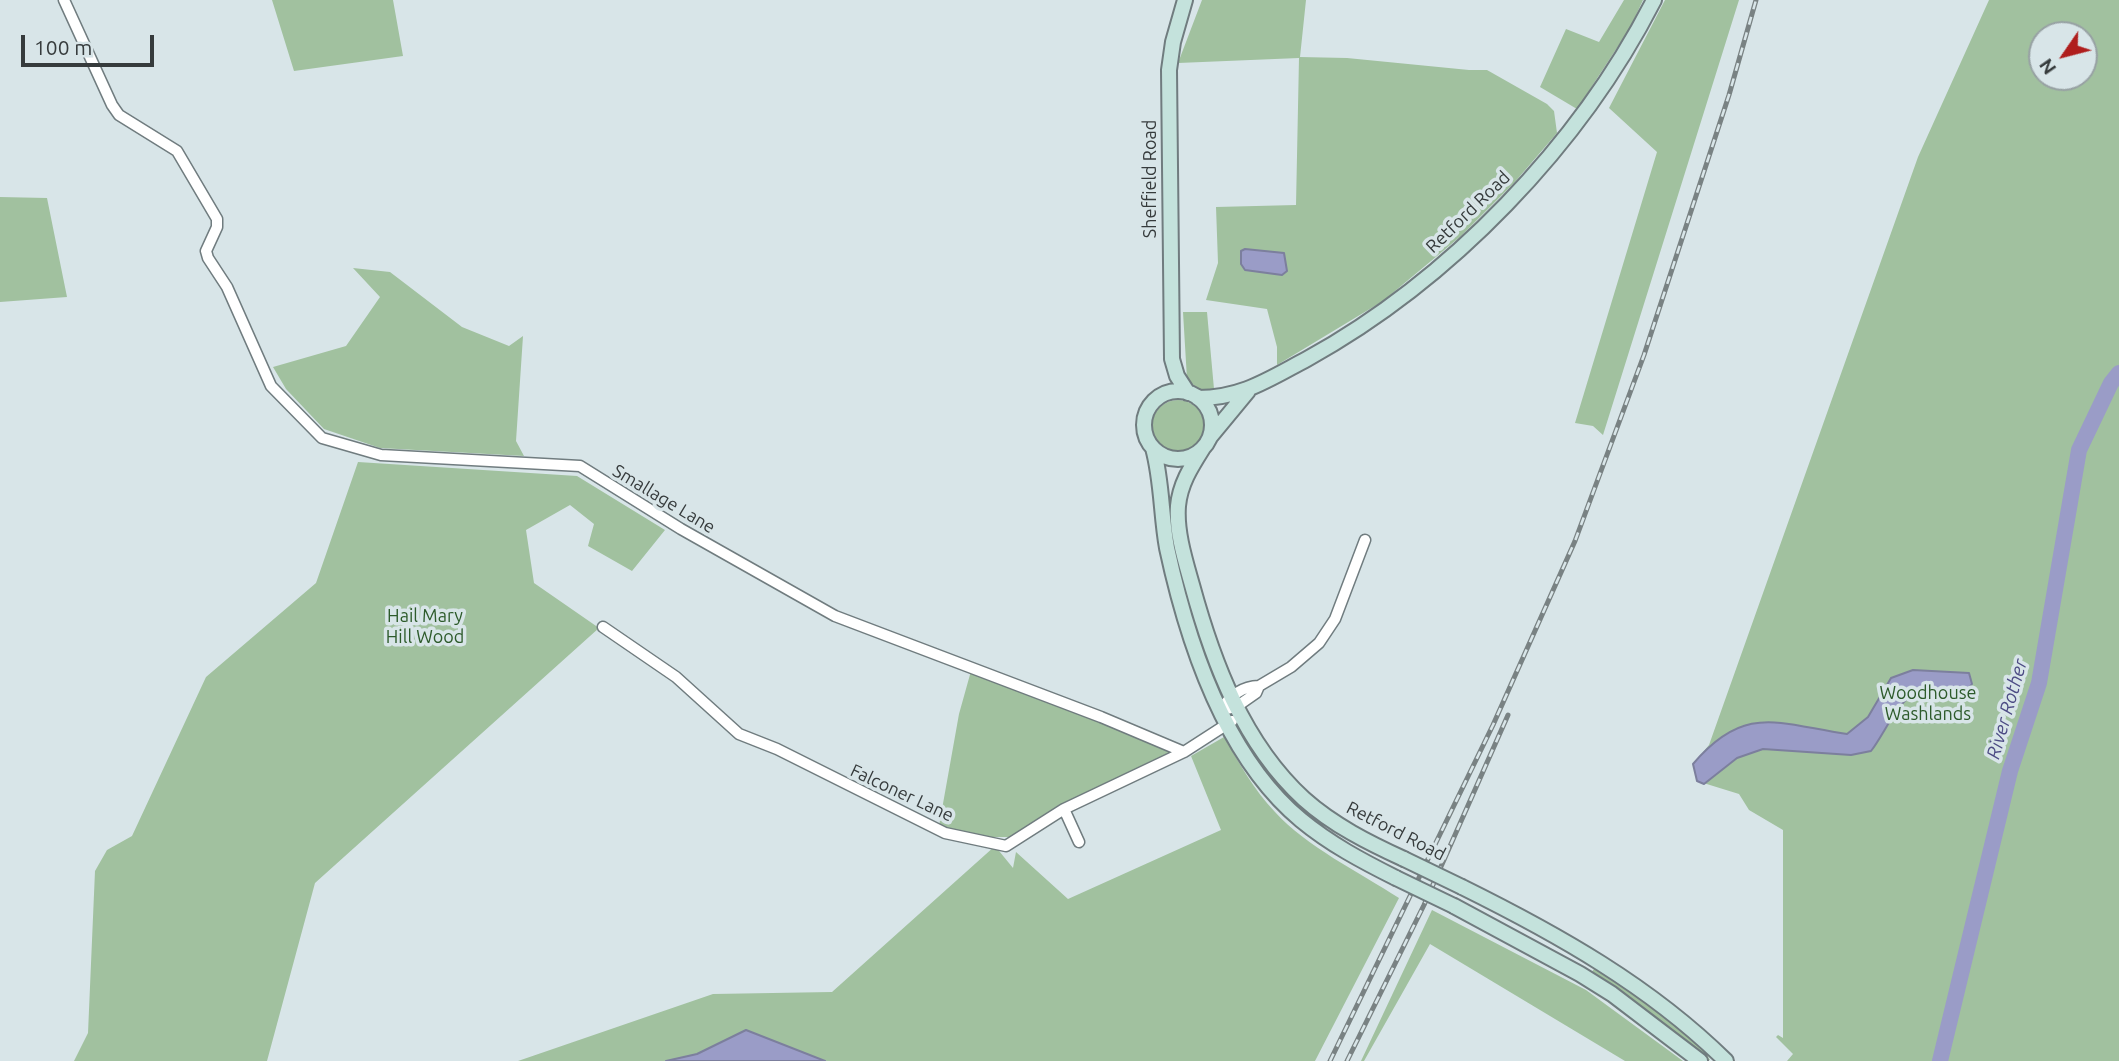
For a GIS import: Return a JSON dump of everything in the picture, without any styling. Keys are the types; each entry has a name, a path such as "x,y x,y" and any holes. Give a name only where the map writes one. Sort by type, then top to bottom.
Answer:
{"main road":[{"name":"Sheffield Road","path":"1185,0 1173,42 1169,70 1172,359 1177,376 1193,395"},
{"name":"Retford Road","path":"1193,395 1218,398 1248,390 1324,349 1432,274 1512,199 1580,120 1634,38 1654,0"},
{"name":"Sheffield Road","path":"1158,398 1172,359"},
{"name":"Retford Road","path":"1248,390 1206,443 1182,486 1178,507 1179,528 1201,618 1236,706 1266,755 1305,799 1350,832 1526,918 1632,982 1726,1061"},
{"path":"1153,448 1178,459 1196,454 1206,443 1212,430 1210,412 1193,395 1178,391 1158,398 1147,413 1145,431 1153,448 1167,546 1190,632 1228,724 1264,781 1292,812 1348,854 1454,905 1581,975 1612,994 1700,1061"}],"street":[{"name":"Smallage Lane","path":"64,0 112,106 120,115 177,151 217,219 217,227 206,251 208,258 227,287 271,386 322,438 381,454 580,466 681,529 835,616 1101,717 1184,752"},
{"name":"Falconer Lane","path":"603,627 676,677 739,734 776,749 945,833 1009,845 1064,809 1184,752 1228,724 1250,686 1259,686 1291,667 1319,643 1335,619 1365,540"},
{"path":"1221,709 1236,706"},
{"path":"1064,809 1079,842"}],"green space":[{"path":"272,0 393,0 403,56 294,71"},
{"path":"1202,0 1306,0 1300,57 1347,58 1487,70 1547,104 1554,111 1557,133 1514,183 1461,236 1383,301 1277,365 1277,347 1267,309 1206,300 1218,263 1216,207 1296,205 1299,58 1178,63"},
{"path":"1624,0 1643,0 1630,28 1577,109 1540,87 1566,29 1599,42"},
{"path":"1665,0 1739,0 1603,435 1593,426 1575,423 1657,152 1609,108"},
{"name":"Woodhouse Washlands","path":"1989,0 2119,0 2119,1061 1787,1061 1793,1054 1776,1037 1778,1035 1783,1038 1783,830 1749,810 1739,794 1697,781 1693,764 1709,745 1918,157"},
{"path":"0,197 47,198 67,297 0,302"},
{"path":"353,268 390,272 462,327 509,346 523,336 516,441 524,456 380,448 324,429 286,389 273,367 346,346 380,297"},
{"path":"1183,312 1207,312 1214,389 1199,390 1187,379"},
{"path":"1178,400 1188,402 1196,408 1202,416 1202,436 1196,444 1188,450 1178,452 1168,450 1160,444 1154,436 1152,426 1154,416 1160,408 1168,402"},
{"name":"Hail Mary Hill Wood","path":"358,462 577,476 665,530 632,571 588,546 594,524 570,505 526,530 534,583 599,628 315,883 267,1061 74,1061 88,1033 95,871 107,850 132,836 206,677 316,583"},
{"path":"971,671 1168,749 1168,753 1061,805 1011,837 988,837 939,826 959,714"},
{"path":"1224,737 1260,795 1288,825 1318,848 1399,898 1315,1061 825,1061 746,1030 697,1054 666,1061 518,1061 713,994 832,992 995,846 1013,868 1016,852 1068,899 1221,830 1191,756"},
{"path":"1432,910 1586,990 1683,1061 1625,1061 1430,944 1364,1061 1361,1061"},
{"path":"1594,969 1599,969 1660,1013 1693,1039 1710,1060 1705,1061 1591,973"}],"water":[{"path":"1245,249 1284,253 1287,271 1282,275 1245,270 1241,264 1241,251"},
{"path":"1913,670 1969,673 1972,684 1954,697 1913,695 1897,710 1871,751 1851,755 1763,749 1737,758 1704,784 1697,781 1693,764 1729,732 1764,722 1847,734 1868,717 1891,678"},
{"path":"746,1030 825,1061 666,1061 697,1054"}],"waterway":[{"name":"River Rother","path":"1940,1061 2010,771 2039,683 2079,450 2111,383 2119,373"}],"railway":[{"path":"1330,1061 1493,725 1575,541 1644,355 1729,95 1756,0"},
{"path":"1347,1061 1424,905 1508,715"}]}
